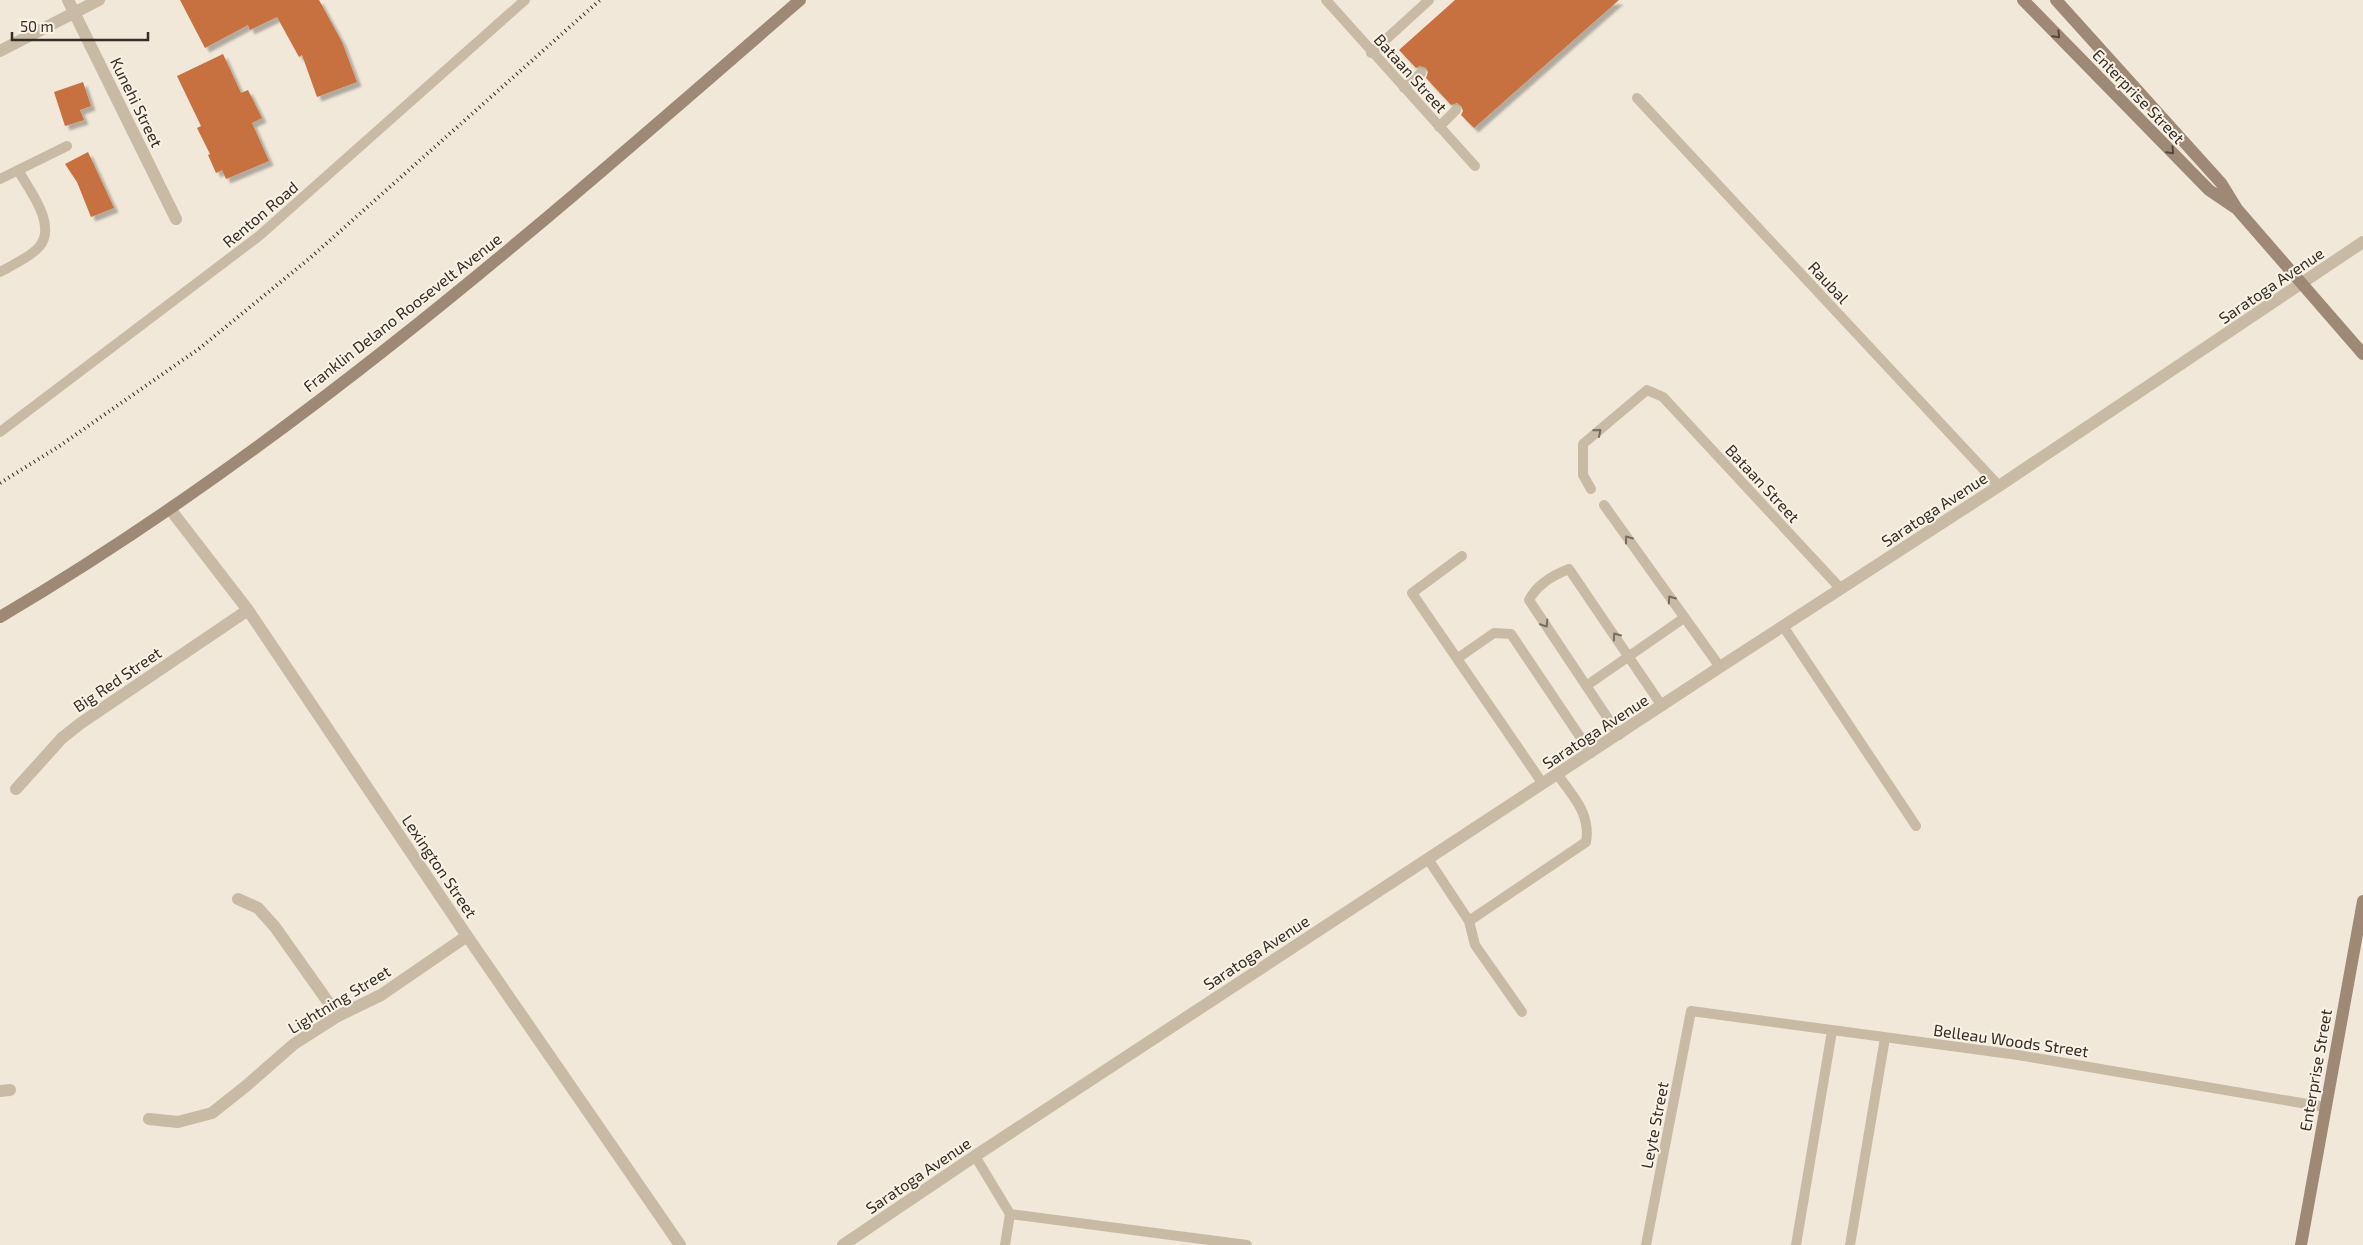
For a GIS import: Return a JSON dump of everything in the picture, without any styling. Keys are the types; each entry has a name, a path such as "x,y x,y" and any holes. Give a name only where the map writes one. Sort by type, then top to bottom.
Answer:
{"street":[{"name":"Kunehi Street","path":"68,0 176,219"},
{"path":"0,51 99,0"},
{"name":"Franklin Delano Roosevelt Avenue","path":"0,617 170,508 273,434 421,320 574,196 800,0"},
{"name":"Enterprise Street","path":"2023,0 2209,190 2236,208"},
{"name":"Enterprise Street","path":"2056,0 2221,183 2236,208 2363,354"},
{"name":"Saratoga Avenue","path":"843,1245 975,1156 1999,486 2363,242"},
{"name":"Lexington Street","path":"170,508 248,610 467,936 680,1245"},
{"name":"Big Red Street","path":"16,789 62,738 81,723 248,610"},
{"path":"238,899 258,908 275,927 338,1016"},
{"name":"Enterprise Street","path":"2301,1245 2363,901"},
{"name":"Lightning Street","path":"149,1119 178,1122 212,1113 294,1044 338,1016 381,995 467,936"}],"lane":[{"name":"Renton Road","path":"0,432 259,236 525,0"},
{"name":"Bataan Street","path":"1326,0 1475,166"},
{"path":"1371,52 1429,0"},
{"path":"1404,88 1421,73"},
{"name":"Raubal","path":"1637,98 1999,486"},
{"path":"1439,127 1456,110"},
{"path":"0,179 67,146"},
{"path":"0,272 39,247 45,234 43,216 18,170"},
{"name":"Bataan Street","path":"1592,489 1583,475 1584,444 1647,390 1663,397 1841,589"},
{"path":"1604,505 1720,667"},
{"path":"1462,556 1412,593 1543,784"},
{"path":"1619,735 1529,600 1534,591 1556,574 1569,569 1662,706"},
{"path":"1586,686 1684,618"},
{"path":"1783,626 1916,826"},
{"path":"1458,658 1494,633 1511,634 1591,753"},
{"path":"1469,922 1586,842 1588,832 1584,812 1557,774"},
{"path":"1428,859 1469,922 1476,945 1522,1012"},
{"name":"Belleau Woods Street","path":"1691,1011 2018,1055 2325,1107"},
{"name":"Leyte Street","path":"1646,1245 1691,1011"},
{"path":"1796,1245 1832,1031"},
{"path":"1850,1245 1885,1038"},
{"path":"975,1156 1010,1214 1005,1245"},
{"path":"1010,1214 1247,1245"}],"building":[{"path":"180,0 319,0 342,42 357,82 317,97 302,55 299,57 277,17 250,30 248,25 205,48"},
{"path":"1455,0 1619,0 1474,128 1461,115 1463,111 1461,106 1457,103 1451,105 1426,78 1428,72 1426,68 1420,66 1416,68 1399,50"},
{"path":"223,54 241,93 248,90 262,118 252,123 269,161 226,179 222,170 216,173 208,155 210,154 197,128 201,126 177,76"},
{"path":"83,82 91,106 80,110 84,120 65,126 54,92"},
{"path":"88,152 114,208 91,217 77,182 65,164"}],"railway":[{"path":"0,483 58,447 200,348 310,258 600,0"}]}
